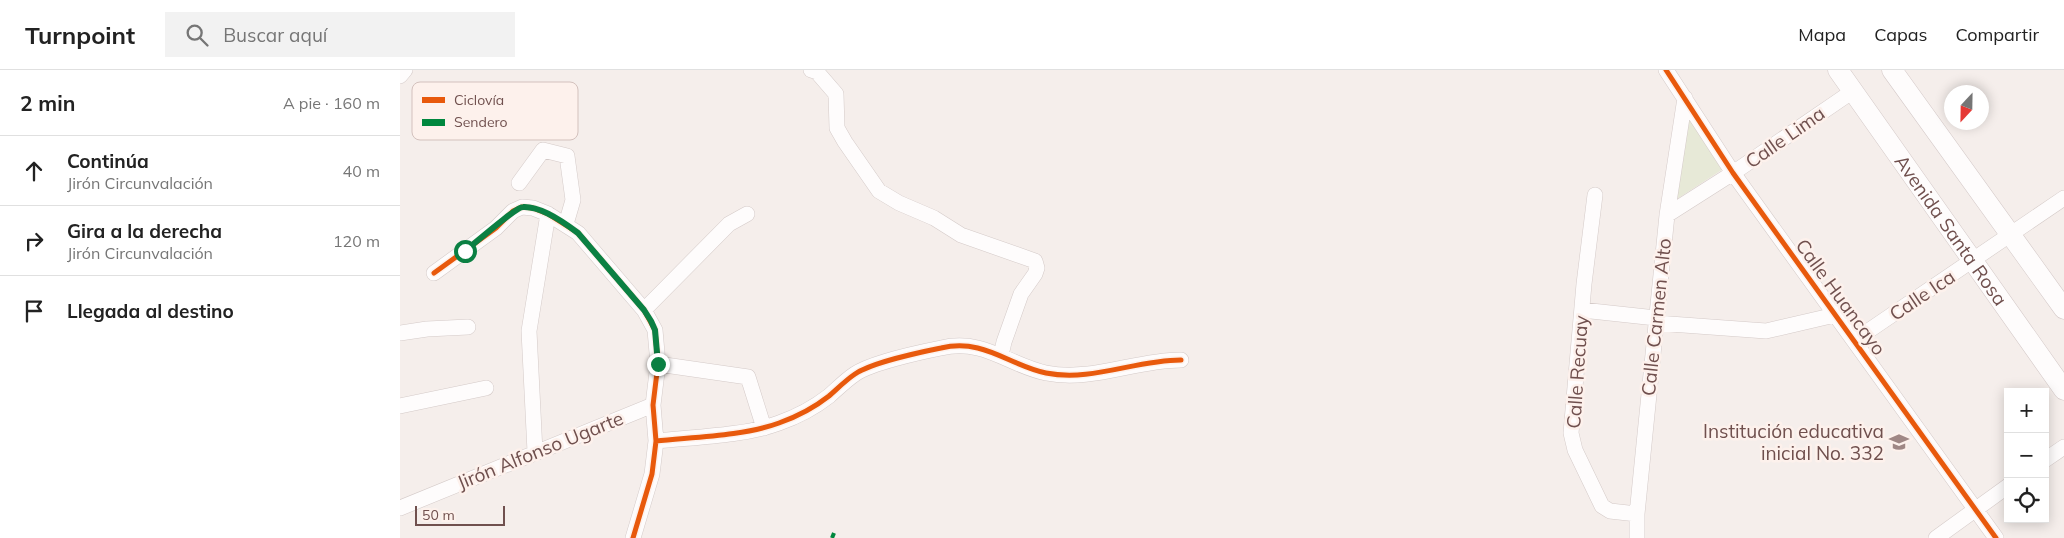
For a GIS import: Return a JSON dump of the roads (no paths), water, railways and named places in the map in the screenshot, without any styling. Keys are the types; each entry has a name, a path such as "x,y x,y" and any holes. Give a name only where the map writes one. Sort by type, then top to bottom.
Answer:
{"street":[{"path":"400,76 405,70"},
{"path":"811,70 818,72 836,94 837,128 879,191 899,203 934,218 961,235 1035,261 1035,274 1021,294 1001,355"},
{"name":"Calle Huancayo","path":"1666,70 1733,173 1976,507 1996,538"},
{"name":"Avenida Santa Rosa","path":"1838,70 2064,390"},
{"path":"1892,70 2064,309"},
{"name":"Calle Lima","path":"1667,215 1733,173 1853,90"},
{"name":"Calle Carmen Alto","path":"1637,538 1637,514 1667,215 1684,98"},
{"path":"519,183 544,150 567,156 573,200 566,224"},
{"name":"Calle Recuay","path":"1595,195 1571,433 1575,450 1602,506 1610,511 1637,514"},
{"name":"Calle Ica","path":"1855,340 2064,198"},
{"path":"434,273 496,228 513,211 522,207 548,214 578,233 644,310 655,330 658,364 653,405 656,441 652,474 633,538"},
{"path":"535,452 529,331 548,214"},
{"path":"644,310 730,224 747,214"},
{"path":"1582,310 1656,320 1766,331 1835,315"},
{"path":"400,333 427,329 468,327"},
{"path":"656,441 764,428 806,411 826,398 855,374 877,365 944,347 977,347 1001,355 1034,370 1067,375 1100,373 1150,363 1181,360"},
{"path":"658,364 748,377 764,428"},
{"path":"400,406 486,388"},
{"name":"Jirón Alfonso Ugarte","path":"400,508 653,405"},
{"path":"2049,457 2064,447"},
{"path":"1936,538 1976,507 2004,489"}],"place":[{"name":"Institución educativa inicial No. 332","path":"1899,442"}]}
